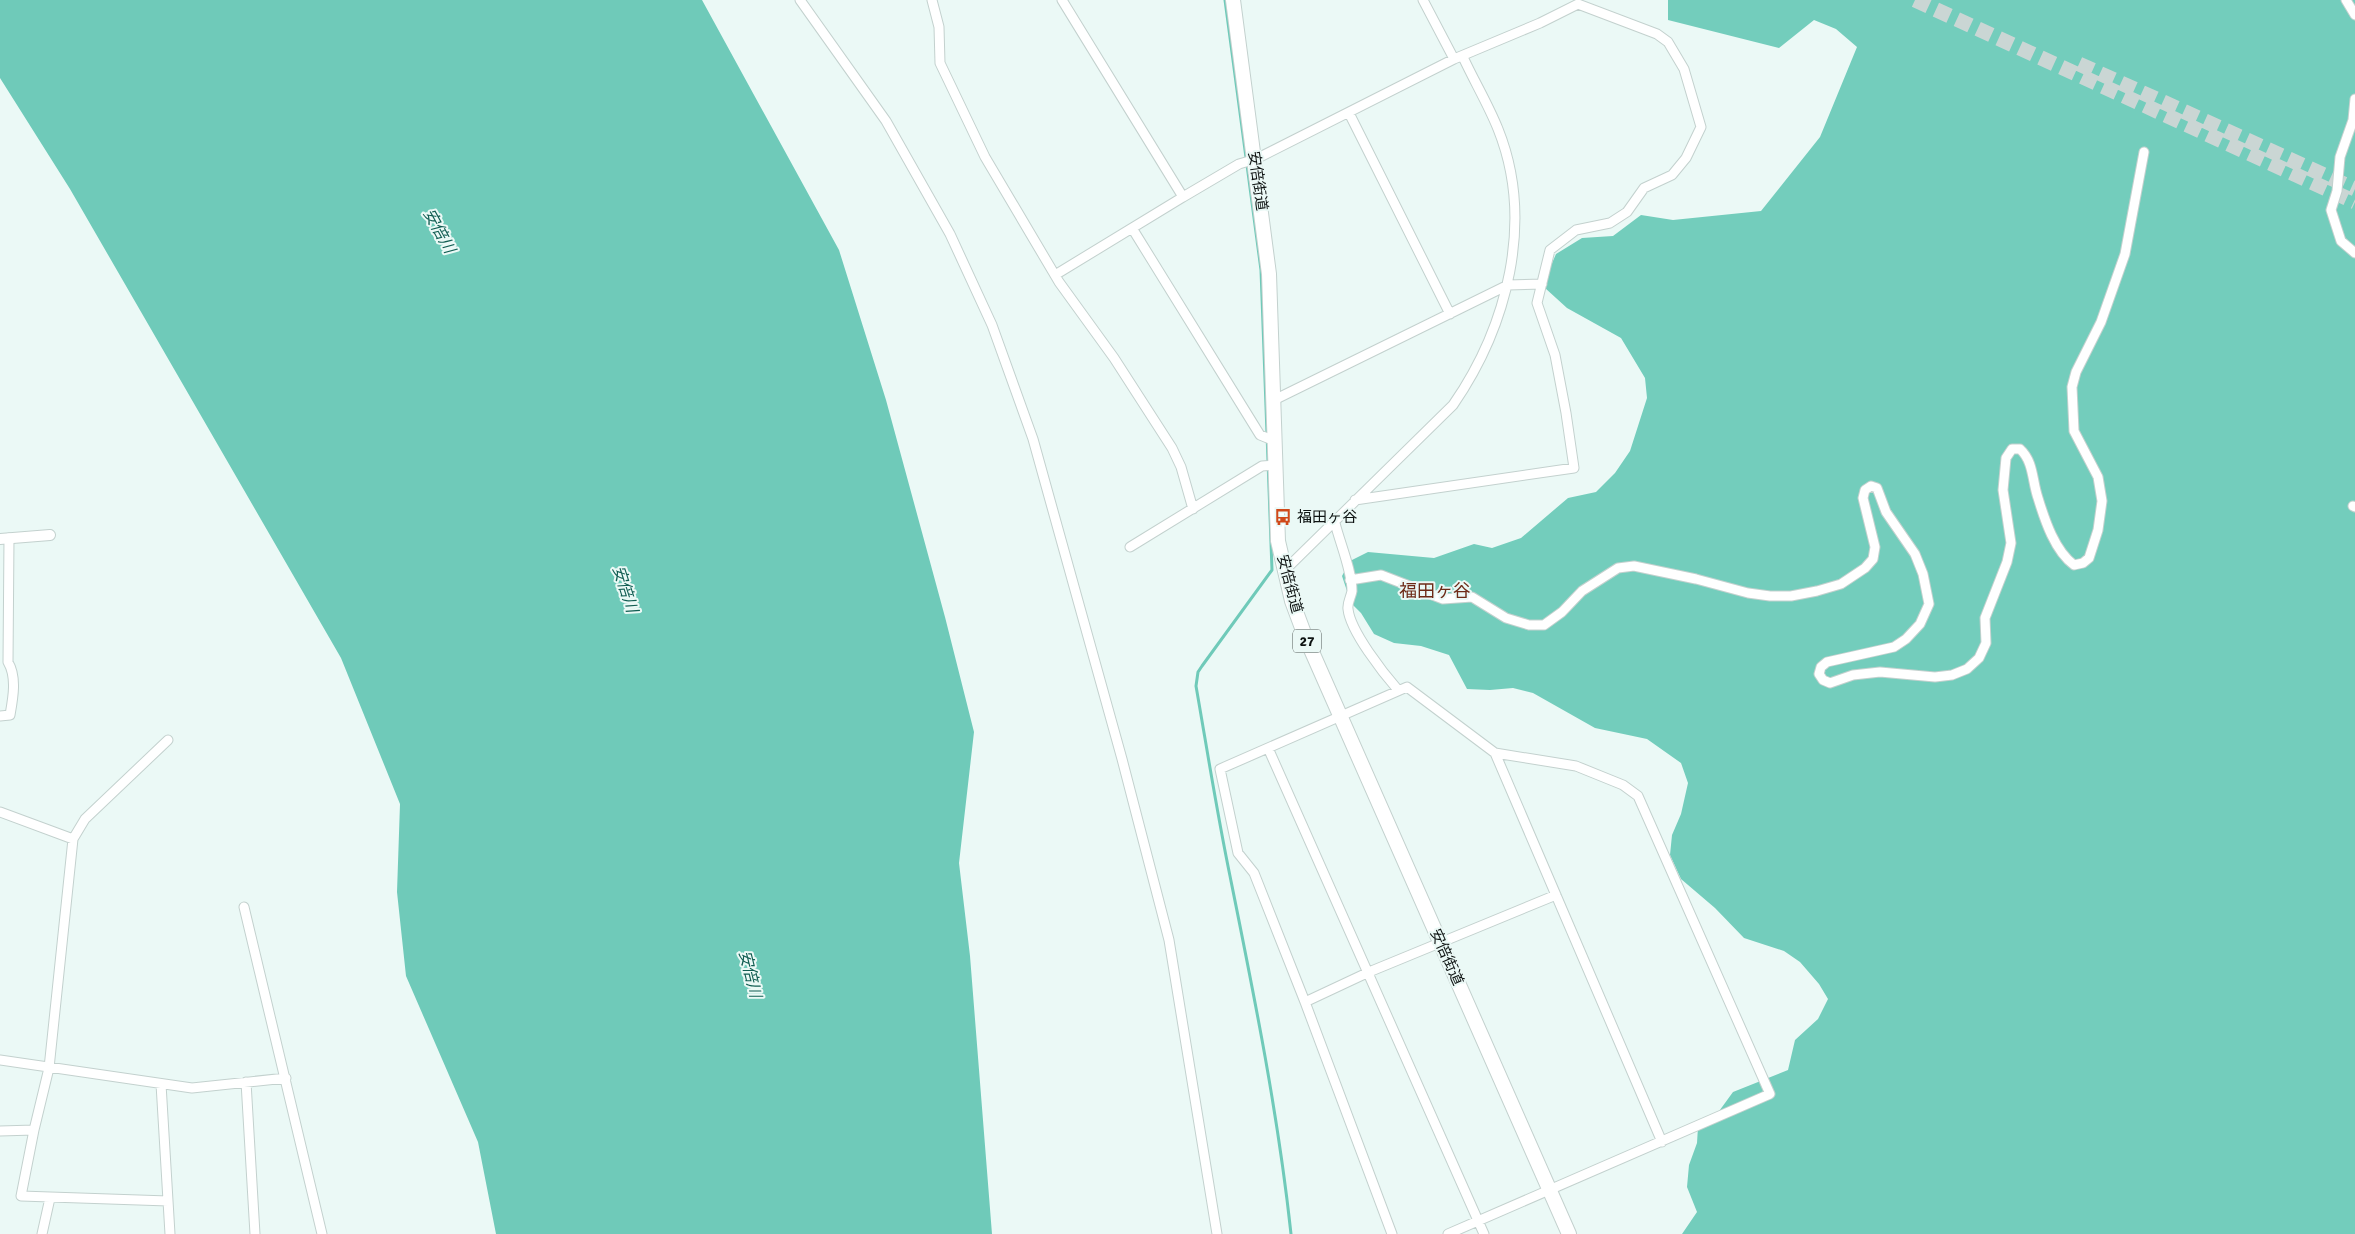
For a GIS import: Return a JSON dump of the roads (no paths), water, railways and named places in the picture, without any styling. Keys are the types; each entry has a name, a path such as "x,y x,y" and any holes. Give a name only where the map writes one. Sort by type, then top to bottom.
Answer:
{"main road":[{"name":"安倍街道","path":"1233,0 1249,126 1256,159 1269,274 1278,541 1292,601 1305,636 1569,1234"}],"street":[{"path":"800,0 886,121 950,234 992,325 1032,439 1122,759 1169,940 1217,1234"},
{"path":"932,0 939,27 940,63 985,157 1055,275 1114,358 1172,448 1181,467 1193,509"},
{"path":"1062,0 1183,197"},
{"path":"1285,570 1335,524 1355,500 1453,406 1467,385 1485,350 1508,285 1514,238 1514,203 1510,169 1498,129 1423,0"},
{"path":"2346,0 2355,15"},
{"path":"1055,275 1239,164 1256,159 1458,58 1578,4 1657,34 1668,42 1684,69 1701,127 1686,158 1672,175 1644,188 1627,212 1610,222 1576,230 1550,250 1544,270 1537,303 1555,355 1574,468 1355,500"},
{"path":"2355,99 2353,120 2340,158 2337,191 2332,210 2341,241 2355,253"},
{"path":"1349,113 1450,314"},
{"path":"1350,580 1381,575 1443,599 1472,597 1506,618 1529,625 1544,625 1562,612 1582,591 1618,568 1634,566 1696,578 1748,593 1791,596 1841,584 1865,568 1873,559 1875,547 1863,498 1865,490 1871,486 1877,488 1886,512 1915,554 1923,574 1929,604 1920,624 1906,639 1894,647 1828,662 1821,667 1819,674 1823,680 1830,683 1853,675 1880,672 1935,677 1952,675 1967,669 1978,658 1986,643 1985,618 2007,562 2011,543 2003,490 2006,458 2012,450 2020,449 2027,455 2037,498 2064,558 2074,565 2083,563 2088,558 2095,540 2102,501 2098,477 2074,431 2072,387 2076,372 2101,322 2125,254 2144,152"},
{"path":"1132,228 1260,434 1275,441"},
{"path":"1274,400 1508,285 1542,284"},
{"path":"1130,548 1262,466 1276,465"},
{"path":"1335,524 1352,591 1348,609 1353,624 1376,665 1398,690"},
{"path":"0,716 10,715 13,700 13,670 8,662 4,538 50,535"},
{"path":"1392,1234 1305,1002 1254,873 1238,853 1220,768 1407,687 1494,753 1576,766 1623,785 1638,796 1770,1094 1448,1234"},
{"path":"168,740 85,819 73,839 49,1068 21,1196 168,1201"},
{"path":"1268,748 1484,1234"},
{"path":"1494,753 1662,1142"},
{"path":"0,812 73,839"},
{"path":"1305,1002 1369,972 1556,895"},
{"path":"244,907 322,1234"},
{"path":"0,1060 192,1088 286,1078"},
{"path":"246,1082 255,1234"},
{"path":"161,1084 170,1234"},
{"path":"0,1131 34,1130"},
{"path":"42,1234 50,1198"}],"water":[{"name":"安倍川","path":"0,0 702,0 839,250 886,400 974,732 959,863 970,956 992,1234 496,1234 478,1142 406,976 397,892 400,804 341,658 70,189 0,78"}],"waterway":[{"path":"1225,0 1261,270 1272,570 1198,672 1196,686 1221,829 1265,1054 1291,1234"}],"tunnel":[{"path":"1915,0 2355,202"},
{"path":"2079,64 2355,189"}],"place":[{"name":"福田ヶ谷","path":"1283,517"}],"district":[{"name":"福田ヶ谷","path":"1435,591"}]}
